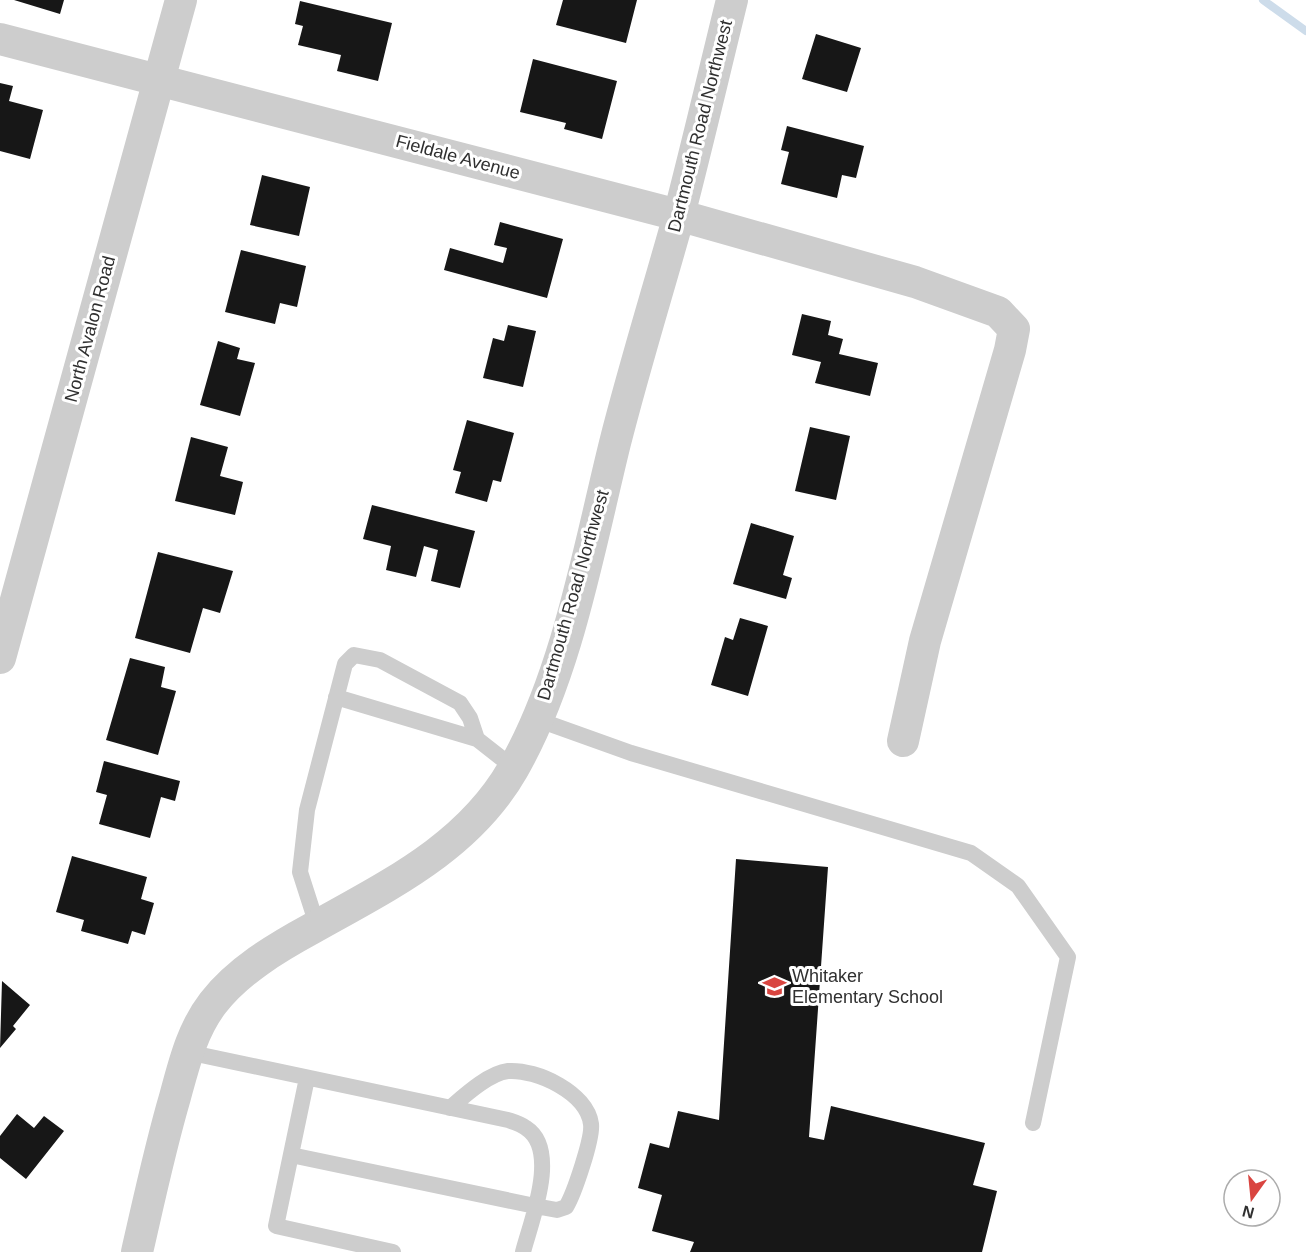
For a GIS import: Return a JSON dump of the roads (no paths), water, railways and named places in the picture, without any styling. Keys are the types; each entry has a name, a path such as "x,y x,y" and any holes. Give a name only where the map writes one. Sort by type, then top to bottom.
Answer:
{"street":[{"name":"North Avalon Road","path":"0,658 181,0"},
{"name":"Dartmouth Road Northwest","path":"137,1252 187,1052 202,1020 228,987 281,946 408,874 460,836 489,806 514,768 552,680 580,583 616,439 678,216 732,0"},
{"name":"Fieldale Avenue","path":"0,39 678,216 915,282 998,312 1014,328 925,641 903,741"}],"lane":[{"path":"317,926 300,872 307,810 345,664 354,655 380,660 460,703 470,718 477,739"},
{"path":"336,697 477,739 514,768"},
{"path":"536,719 631,753 971,852 1018,886 1068,957 1033,1123"},
{"path":"187,1052 508,1120 528,1128 541,1149 543,1177 523,1252"},
{"path":"291,1155 535,1206 557,1210 566,1207 574,1194 592,1126 586,1106 551,1079 507,1071 477,1085 450,1108"},
{"path":"307,1078 276,1226 393,1252"}],"waterway":[{"path":"1263,0 1306,31"}],"place":[{"name":"Whitaker Elementary School","path":"774,986"}]}
